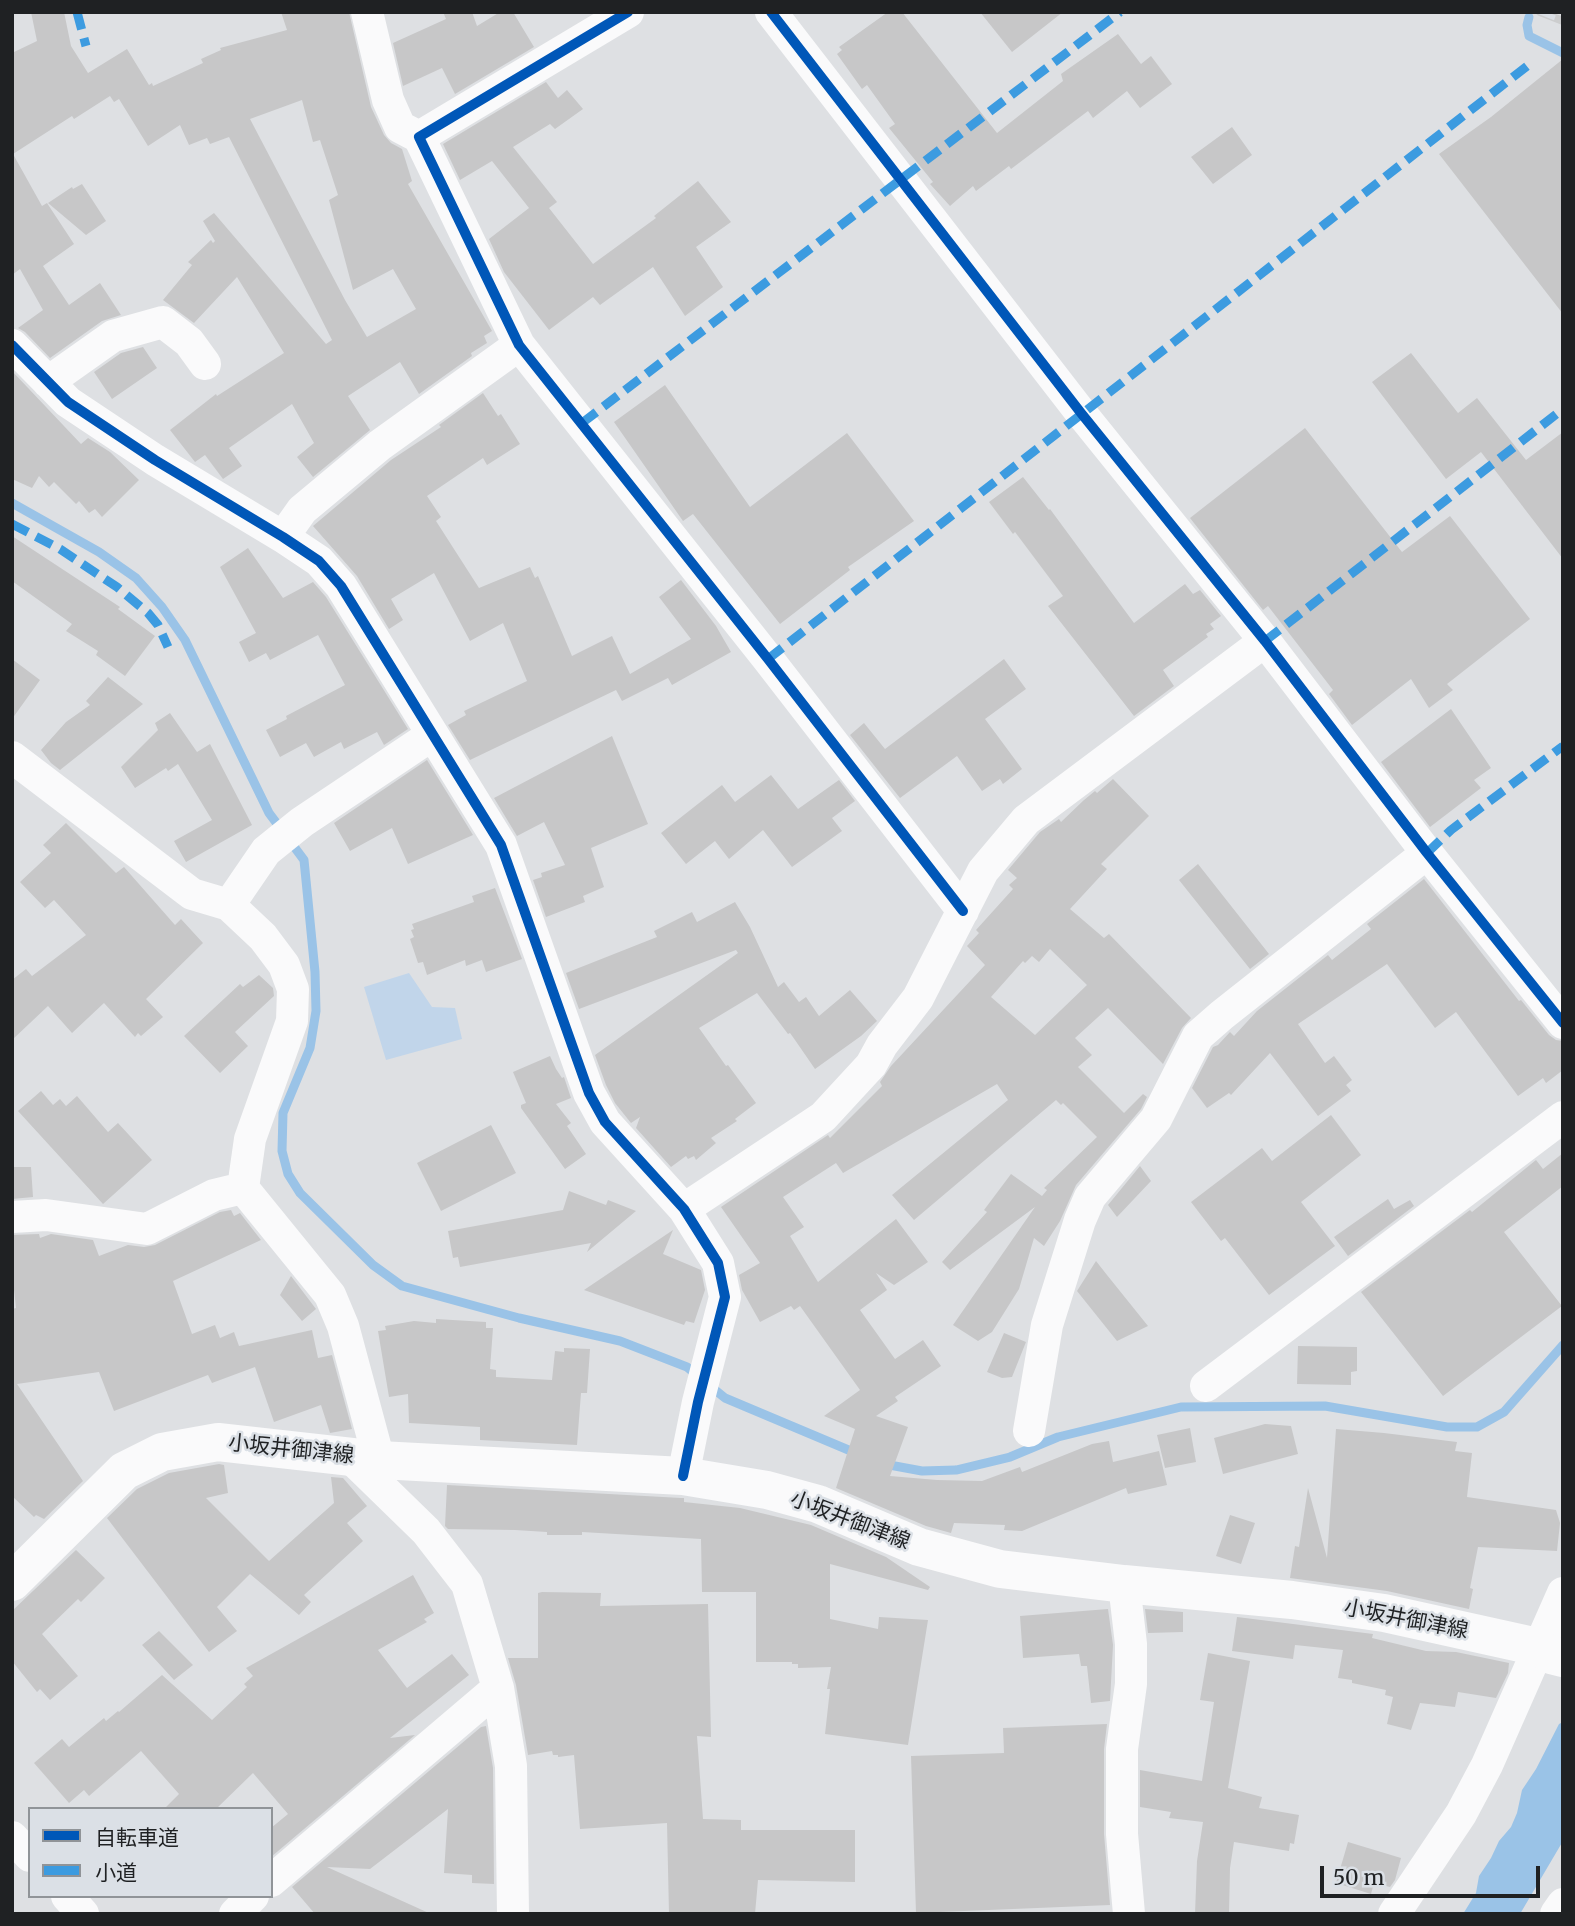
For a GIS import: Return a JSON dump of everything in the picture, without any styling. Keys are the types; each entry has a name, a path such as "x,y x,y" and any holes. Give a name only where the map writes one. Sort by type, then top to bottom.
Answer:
{"main road":[{"name":"小坂井御津線","path":"12,1582 124,1471 162,1452 218,1442 364,1458 683,1476 767,1490 818,1504 919,1548 1000,1569 1292,1600 1384,1613 1551,1653"}],"street":[{"path":"367,12 388,100 400,127 419,137 519,345 768,659 962,911"},
{"path":"419,137 628,12"},
{"path":"771,12 1082,413 1265,641 1427,853 1563,1023"},
{"path":"48,382 113,336 163,322 189,342 205,364"},
{"path":"12,345 68,402 155,460 319,561 341,586 501,845 589,1093 605,1122 684,1209 718,1263 725,1297 698,1402 683,1476"},
{"path":"283,537 302,510 380,445 519,345"},
{"path":"684,1209 823,1117 872,1065 882,1045 918,998 983,871 1026,820 1265,641"},
{"path":"229,905 267,851 302,822 432,735"},
{"path":"12,757 192,894 229,905 263,937 284,965 293,989 292,1021 250,1139 243,1188 330,1296 343,1325 364,1458 467,1584 498,1688 511,1766 513,1914"},
{"path":"1029,1431 1047,1325 1080,1220 1090,1197 1156,1119 1198,1036 1427,853"},
{"path":"1206,1386 1563,1117"},
{"path":"12,1217 46,1215 147,1228 214,1195 243,1188"},
{"path":"1124,1584 1131,1644 1131,1684 1122,1749 1122,1834 1129,1914"},
{"path":"1394,1914 1461,1814 1551,1653 1563,1592"},
{"path":"273,1879 498,1688"},
{"path":"12,1838 28,1854"},
{"path":"68,1898 83,1914"},
{"path":"235,1914 251,1898"},
{"path":"1556,1914 1563,1903"}],"shaded area":[{"path":"409,973 432,1007 455,1008 462,1039 386,1060 364,987"}],"water":[{"path":"1563,1722 1563,1841 1520,1914 1463,1914 1476,1893 1479,1876 1499,1841 1511,1827 1522,1790 1559,1724"}],"building":[{"path":"31,12 64,12 71,46 88,73 127,49 149,85 152,83 153,86 203,63 201,59 221,50 220,48 287,30 281,12 349,12 371,107 384,135 402,149 412,181 408,184 492,331 484,336 487,343 419,394 400,362 348,396 370,430 313,477 297,457 314,443 292,404 229,448 242,466 223,479 205,455 195,462 170,430 216,394 217,396 284,353 237,277 194,323 163,300 192,265 188,262 211,240 213,243 215,241 203,221 214,213 326,344 332,340 229,137 210,144 207,138 189,145 180,125 148,146 119,99 114,102 110,96 74,119 72,116 13,154 42,206 47,203 74,244 43,266 69,305 100,283 121,315 102,321 50,358 18,328 43,310 20,269 12,275 12,53 37,41","holes":["302,100 313,142 320,140 338,195 329,200 353,290 393,269 416,309 367,337 250,119"]},
{"path":"443,12 472,12 477,26 500,12 513,12 534,47 455,94 442,68 403,86 393,43 446,19"},
{"path":"888,12 902,12 997,133 1063,81 1061,74 1118,34 1141,64 1151,56 1172,84 1140,108 1127,91 1093,118 1088,111 1011,169 1009,166 976,191 973,186 950,206 930,184 933,182 889,128 895,124 867,85 862,89 837,54 842,50 839,47"},
{"path":"980,12 1063,12 1012,52"},
{"path":"1563,59 1563,314 1439,154 1491,117"},
{"path":"546,82 558,98 567,90 583,109 555,129 550,124 513,147 557,202 549,208 593,264 656,218 654,216 698,181 731,222 696,247 723,287 685,316 653,267 600,305 593,297 549,330 504,272 489,239 529,208 492,161 460,180 443,144"},
{"path":"1232,127 1252,155 1213,184 1191,157"},
{"path":"82,184 106,221 86,235 48,203 72,187 73,189"},
{"path":"143,347 157,368 112,399 94,372 121,353"},
{"path":"1411,353 1458,413 1477,398 1526,460 1563,432 1563,559 1481,452 1446,479 1372,382"},
{"path":"12,371 81,444 88,438 110,452 139,480 102,517 95,509 89,513 79,501 76,504 54,482 49,487 39,476 32,488 12,479"},
{"path":"665,385 750,507 847,433 914,521 848,567 850,570 780,624 693,514 683,521 614,422"},
{"path":"483,393 498,416 501,414 520,444 487,465 483,458 427,496 441,517 436,521 479,588 530,567 535,578 538,576 572,656 612,636 630,674 691,639 659,597 681,580 716,626 731,652 672,685 668,678 622,701 616,690 470,760 448,725 466,715 464,711 527,681 503,623 470,641 434,573 391,599 403,620 389,629 357,576 313,526 391,460 441,427 439,425"},
{"path":"1305,428 1402,552 1450,516 1530,619 1447,684 1453,690 1429,708 1411,679 1352,725 1329,694 1333,690 1268,606 1263,610 1190,518"},
{"path":"1023,477 1050,509 1134,623 1185,584 1193,594 1200,590 1221,616 1210,624 1214,629 1206,634 1208,637 1163,670 1174,686 1134,716 1048,606 1063,596 989,502"},
{"path":"12,536 120,607 118,609 155,636 125,676 96,655 98,651 66,631 72,624 12,581"},
{"path":"248,548 283,598 313,582 326,597 408,729 384,745 377,732 344,749 341,742 314,757 306,743 280,757 266,730 287,719 286,716 345,685 318,635 270,660 266,653 249,662 239,642 256,633 220,567"},
{"path":"12,659 40,680 12,719"},
{"path":"1004,659 1026,689 985,719 1022,769 1003,784 1000,779 982,791 957,756 900,798 850,735 864,723 885,749"},
{"path":"108,677 143,704 60,770 41,750 66,722 90,705 86,701"},
{"path":"1451,709 1491,768 1474,780 1481,788 1430,827 1381,762"},
{"path":"170,713 197,752 210,744 252,825 186,862 174,841 212,820 178,764 168,771 166,768 135,788 121,767 158,730 155,723"},
{"path":"612,736 648,824 591,848 604,887 583,896 585,902 546,917 533,880 542,877 541,873 565,865 544,822 517,836 494,798"},
{"path":"427,760 473,835 408,864 392,828 350,851 334,823"},
{"path":"771,775 798,809 839,780 855,801 832,818 842,831 792,867 763,830 729,859 715,841 686,864 661,833 722,785 735,802"},
{"path":"1113,779 1149,816 1101,864 1107,869 1070,909 1104,938 1109,934 1191,1018 1182,1028 1163,1064 1108,1008 1075,1038 1092,1055 1078,1067 1124,1113 1143,1094 1147,1097 1141,1109 1076,1185 1060,1221 1044,1246 1034,1238 1019,1289 992,1332 978,1341 953,1325 1035,1207 950,1270 942,1262 987,1212 984,1210 1011,1174 1042,1196 1047,1190 1044,1188 1097,1137 1063,1103 1061,1105 1056,1100 914,1220 892,1195 1008,1100 997,1084 843,1173 836,1163 783,1197 804,1227 790,1236 818,1282 896,1219 928,1262 894,1285 876,1273 887,1290 860,1310 895,1359 923,1340 941,1366 895,1397 898,1401 876,1416 908,1427 890,1476 982,1481 1020,1467 1022,1472 1092,1444 1109,1441 1113,1462 1159,1451 1167,1485 1128,1494 1126,1488 1022,1531 1004,1530 1005,1525 954,1523 951,1533 926,1526 836,1488 855,1429 824,1416 860,1390 800,1306 794,1310 791,1306 760,1322 742,1290 739,1275 760,1263 721,1207 828,1135 830,1138 882,1086 880,1082 891,1066 985,965 967,946 979,933 976,930 1013,889 1009,885 1017,878 1008,870 1040,832 1059,819 1061,822 1095,791 1097,793","holes":["1050,949 1087,985 1035,1035 991,997 1023,961 1025,963 1032,956 1039,962"]},
{"path":"66,823 116,873 124,867 175,925 181,919 203,943 146,999 163,1017 141,1036 138,1033 135,1037 104,1003 72,1033 48,1006 12,1040 12,980 26,969 32,976 86,935 54,900 45,908 20,882 51,853 43,845"},
{"path":"1198,864 1269,954 1250,969 1179,880"},
{"path":"1424,879 1519,1001 1521,1000 1549,1035 1563,1041 1563,1070 1546,1083 1543,1078 1518,1096 1456,1012 1435,1028 1387,964 1298,1024 1325,1063 1334,1056 1352,1080 1346,1085 1351,1091 1318,1116 1270,1053 1231,1095 1229,1093 1207,1108 1192,1088 1213,1047 1230,1032 1234,1036 1257,1011 1328,955 1332,960 1371,929 1367,924"},
{"path":"495,888 522,959 486,972 482,960 466,966 465,960 427,975 423,962 418,963 410,939 414,937 412,924 474,902 472,896"},
{"path":"735,902 778,987 784,982 799,1002 806,997 819,1016 850,990 877,1021 815,1069 757,993 699,1028 756,1103 735,1119 737,1121 711,1138 716,1143 696,1160 694,1156 688,1159 686,1156 671,1167 636,1128 640,1117 631,1123 615,1103 595,1055 738,953 736,950 579,1009 566,973 657,937 654,931 692,912 697,922"},
{"path":"259,975 273,988 274,996 235,1032 248,1046 220,1073 184,1036 240,984 243,987"},
{"path":"550,1056 562,1078 564,1077 571,1098 556,1104 571,1123 567,1126 586,1154 565,1169 521,1108 521,1105 526,1103 513,1072"},
{"path":"41,1091 53,1105 60,1099 66,1106 77,1096 108,1132 118,1123 152,1160 103,1204 18,1111"},
{"path":"1331,1115 1361,1155 1301,1202 1335,1246 1269,1295 1225,1238 1221,1241 1191,1202 1262,1148 1272,1161"},
{"path":"491,1125 516,1173 441,1211 417,1163"},
{"path":"1563,1153 1563,1186 1504,1232 1562,1306 1443,1396 1361,1292 1470,1210 1472,1212 1536,1160 1543,1169"},
{"path":"1140,1166 1151,1181 1117,1217 1108,1205"},
{"path":"12,1167 31,1167 33,1197 12,1199"},
{"path":"569,1191 606,1205 608,1200 636,1211 587,1252 591,1243 460,1267 458,1257 453,1258 448,1231 563,1210"},
{"path":"1388,1199 1394,1209 1410,1200 1414,1206 1348,1256 1334,1237"},
{"path":"231,1210 234,1216 240,1213 261,1240 173,1281 192,1334 215,1325 220,1338 234,1332 239,1346 312,1330 318,1358 332,1355 352,1429 330,1433 321,1405 274,1422 255,1367 212,1383 208,1375 114,1411 99,1372 17,1384 83,1481 44,1519 36,1515 34,1517 12,1496 12,1309 16,1308 12,1235 39,1234 40,1238 51,1234 93,1240 99,1256 128,1245 155,1245 220,1212"},
{"path":"673,1230 663,1254 701,1270 705,1290 694,1323 686,1321 684,1325 584,1290"},
{"path":"1096,1261 1148,1326 1117,1341 1077,1291"},
{"path":"291,1276 316,1309 302,1321 280,1295"},
{"path":"436,1319 486,1322 486,1328 493,1328 490,1369 496,1370 496,1377 552,1380 555,1351 564,1352 564,1348 590,1349 587,1393 581,1393 577,1445 480,1440 480,1427 409,1423 408,1394 389,1397 378,1331 386,1330 385,1326 414,1321 436,1323"},
{"path":"1004,1333 1026,1342 1012,1377 1002,1378 987,1372"},
{"path":"1298,1346 1357,1347 1357,1371 1351,1372 1351,1385 1297,1384"},
{"path":"1265,1424 1291,1426 1298,1454 1223,1474 1214,1438"},
{"path":"1190,1428 1196,1462 1165,1468 1157,1435"},
{"path":"1336,1429 1457,1442 1455,1451 1472,1453 1467,1497 1556,1510 1560,1523 1557,1551 1478,1547 1469,1609 1387,1591 1290,1578 1295,1546 1299,1547 1308,1488 1327,1558"},
{"path":"224,1465 228,1493 206,1498 269,1561 334,1503 331,1477 343,1478 367,1506 347,1523 363,1541 304,1595 311,1602 299,1615 250,1574 217,1607 237,1631 209,1652 107,1518 137,1489 169,1473"},
{"path":"447,1485 684,1498 684,1502 740,1508 811,1525 886,1557 930,1587 928,1590 830,1564 830,1619 878,1629 879,1617 928,1620 908,1745 825,1734 831,1667 798,1668 798,1664 792,1662 756,1662 756,1592 702,1592 701,1539 582,1532 582,1535 547,1535 547,1532 515,1530 448,1529 445,1526"},
{"path":"1230,1515 1255,1523 1241,1564 1216,1556"},
{"path":"76,1550 105,1578 81,1602 78,1599 42,1634 78,1676 50,1700 40,1689 37,1692 12,1661 12,1611"},
{"path":"413,1575 434,1613 424,1619 427,1622 378,1650 407,1688 452,1654 469,1675 390,1738 415,1735 273,1855 273,1826 288,1814 253,1773 218,1807 166,1807 179,1794 141,1751 89,1796 84,1790 69,1803 34,1763 62,1739 69,1747 104,1718 106,1721 119,1712 162,1675 212,1720 247,1687 244,1684 253,1676 246,1668"},
{"path":"538,1593 601,1593 600,1606 708,1604 711,1737 697,1736 703,1819 741,1820 741,1830 855,1830 855,1882 758,1880 755,1914 669,1914 667,1823 580,1829 574,1755 558,1757 553,1755 552,1751 528,1755 516,1685 508,1658 538,1658"},
{"path":"1108,1609 1113,1645 1110,1701 1091,1703 1087,1666 1081,1666 1079,1654 1023,1658 1020,1616"},
{"path":"1145,1609 1183,1612 1183,1632 1148,1633"},
{"path":"1237,1617 1373,1634 1372,1638 1426,1651 1456,1652 1509,1663 1508,1673 1496,1698 1458,1692 1455,1707 1420,1703 1411,1730 1387,1724 1393,1697 1385,1695 1386,1690 1338,1678 1343,1650 1295,1645 1293,1659 1232,1651"},
{"path":"159,1631 193,1665 174,1680 142,1645"},
{"path":"1208,1653 1250,1661 1228,1788 1262,1797 1259,1808 1299,1815 1294,1844 1290,1843 1289,1851 1234,1842 1230,1868 1229,1914 1195,1914 1197,1861 1203,1822 1169,1818 1171,1812 1140,1807 1140,1770 1202,1781 1214,1702 1200,1700"},
{"path":"1107,1724 1104,1749 1104,1834 1110,1905 916,1913 911,1756 1004,1753 1003,1728"},
{"path":"486,1726 493,1768 494,1884 472,1883 472,1875 444,1873 448,1809 370,1869 327,1867 431,1914 315,1914 292,1887 481,1727"},
{"path":"1348,1842 1401,1858 1395,1880 1390,1887 1374,1883 1371,1894 1336,1883"}],"waterway":[{"path":"1529,17 1529,36 1563,53"},
{"path":"12,503 99,552 136,578 162,607 185,640 269,813 304,860 316,1011 310,1048 283,1113 282,1151 288,1174 300,1193 373,1265 402,1286 519,1318 620,1341 687,1367 699,1377"},
{"path":"884,1464 922,1471 956,1470 1010,1457 1058,1437 1181,1407 1325,1406 1447,1427 1477,1427 1504,1412 1563,1345"},
{"path":"709,1385 725,1398 858,1454"}],"railway":[{"path":"1540,12 1563,21"}],"marked path":[{"path":"77,12 86,46"},
{"path":"582,423 1120,12"},
{"path":"768,659 1531,63"},
{"path":"1265,641 1563,409"},
{"path":"12,524 60,549 117,587 148,613 158,625 168,647"},
{"path":"1427,853 1451,830 1563,746"}],"cycle path":[{"path":"628,12 419,137 519,345 768,659 963,911"},
{"path":"771,12 1081,413 1265,641 1427,853 1563,1023"},
{"path":"12,345 68,402 155,460 319,561 341,586 501,845 589,1093 605,1122 684,1209 718,1263 725,1297 698,1402 683,1476"}]}
